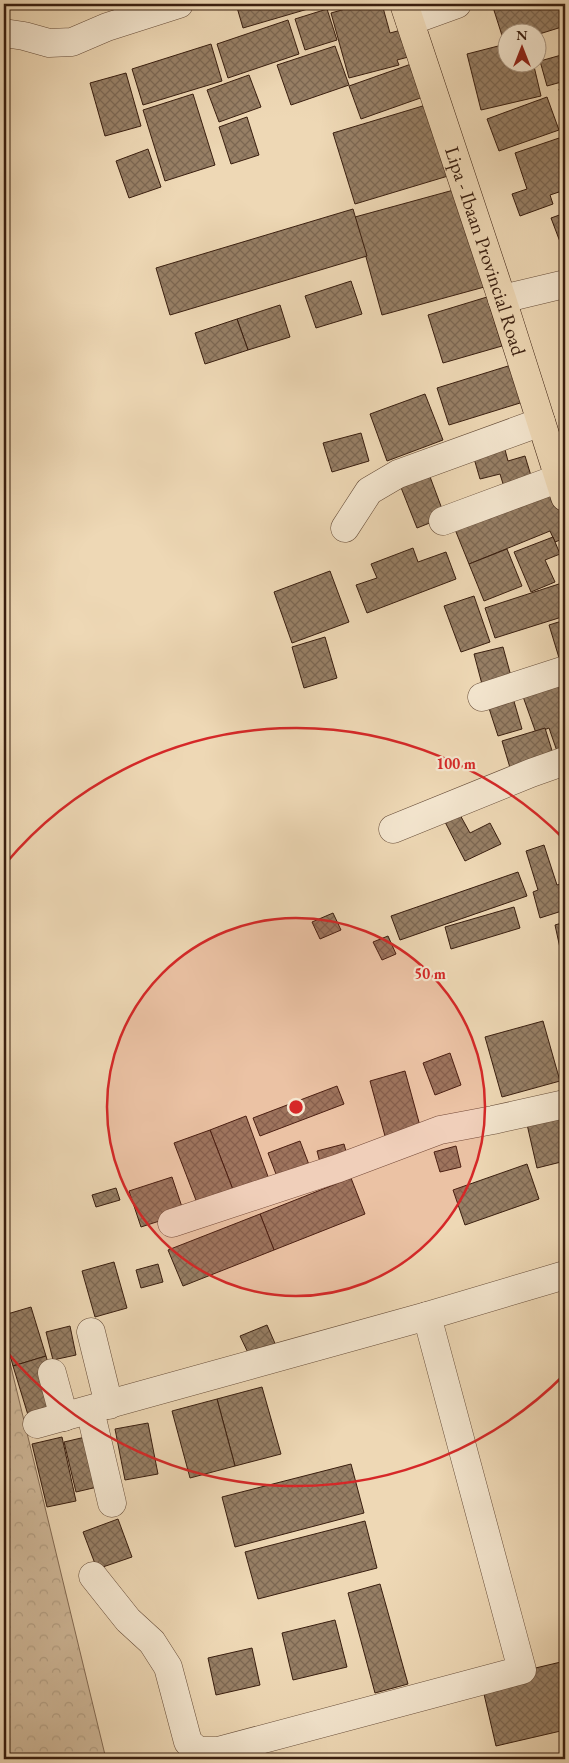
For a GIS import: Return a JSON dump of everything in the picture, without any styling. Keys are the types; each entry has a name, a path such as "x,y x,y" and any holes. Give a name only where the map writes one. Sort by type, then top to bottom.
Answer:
{"main road":[{"name":"Lipa - Ibaan Provincial Road","path":"407,12 563,484"}],"street":[{"path":"4,33 49,43 72,42 106,27 178,4"},
{"path":"407,12 458,4"},
{"path":"502,299 565,284"},
{"path":"345,528 369,491 398,474 541,422"},
{"path":"443,521 563,484"},
{"path":"482,697 565,670"},
{"path":"393,829 565,761"},
{"path":"172,1223 339,1168 440,1130 565,1104"},
{"path":"37,1424 427,1316 565,1274"},
{"path":"93,1576 128,1620 152,1642 168,1667 188,1742 198,1752 218,1752 522,1670 427,1316"},
{"path":"91,1332 88,1411 112,1503"},
{"path":"52,1373 88,1411"}],"green space":[{"path":"4,1338 106,1759 4,1759"}],"building":[{"path":"236,4 325,4 243,28"},
{"path":"363,4 382,4 390,33 409,28 416,55 397,60 399,65 349,78 331,13"},
{"path":"492,4 565,4 565,26 546,32 546,22 498,22"},
{"path":"327,9 337,40 305,50 295,19"},
{"path":"288,20 299,54 228,78 217,44"},
{"path":"211,44 222,81 143,105 132,69"},
{"path":"335,46 349,85 291,105 277,65"},
{"path":"496,47 496,72 535,72 541,96 481,110 467,54"},
{"path":"565,54 565,81 547,86 543,72 546,72 546,59"},
{"path":"414,63 426,96 361,119 349,86"},
{"path":"126,73 141,126 105,136 90,83"},
{"path":"249,75 261,107 219,122 207,90"},
{"path":"565,88 565,116 559,89"},
{"path":"193,94 215,165 165,181 143,110"},
{"path":"547,97 559,130 499,151 487,119"},
{"path":"436,102 458,173 355,204 333,133"},
{"path":"247,117 259,155 231,164 219,127"},
{"path":"565,136 565,190 550,195 553,204 520,216 512,194 527,189 515,153"},
{"path":"148,149 161,187 129,198 116,161"},
{"path":"461,188 488,286 382,315 355,217"},
{"path":"353,209 367,256 170,315 156,268"},
{"path":"565,213 565,255 551,218"},
{"path":"351,281 362,314 316,328 305,296"},
{"path":"487,297 502,346 443,363 428,315"},
{"path":"280,305 290,337 248,350 237,319"},
{"path":"237,319 248,350 205,364 195,333"},
{"path":"521,362 533,399 449,425 437,388"},
{"path":"425,394 443,440 387,461 370,414"},
{"path":"361,433 369,461 332,472 323,443"},
{"path":"504,446 508,461 525,456 532,479 504,487 500,474 480,479 473,455"},
{"path":"429,474 445,517 417,528 400,485"},
{"path":"555,485 565,511 565,538 555,542 550,531 469,564 452,522"},
{"path":"553,537 560,554 545,560 555,582 531,592 514,552"},
{"path":"565,547 565,569 560,549"},
{"path":"413,548 418,562 446,552 456,579 367,613 356,585 377,578 371,564"},
{"path":"507,549 522,586 484,601 469,564"},
{"path":"330,571 349,622 292,643 274,592"},
{"path":"565,582 565,616 495,638 485,608"},
{"path":"474,596 490,642 461,652 444,606"},
{"path":"565,620 565,659 560,661 549,625"},
{"path":"325,637 337,678 304,688 292,647"},
{"path":"503,647 512,680 483,688 474,654"},
{"path":"565,675 565,758 560,760 549,728 536,733 521,691"},
{"path":"511,691 522,729 498,736 486,699"},
{"path":"545,728 554,757 511,771 502,741"},
{"path":"459,813 470,833 490,823 501,844 465,861 444,820"},
{"path":"544,845 557,885 565,883 565,910 540,918 533,892 538,890 526,851"},
{"path":"518,872 527,896 400,940 391,916"},
{"path":"514,907 520,928 451,949 445,927"},
{"path":"333,913 341,930 320,939 312,922"},
{"path":"565,922 565,971 555,925"},
{"path":"388,936 396,954 382,960 373,942"},
{"path":"543,1021 560,1081 502,1097 485,1037"},
{"path":"450,1053 461,1085 435,1095 423,1063"},
{"path":"405,1071 420,1126 385,1136 370,1081"},
{"path":"337,1086 344,1104 260,1136 253,1118"},
{"path":"559,1112 565,1137 565,1161 537,1168 526,1120"},
{"path":"246,1116 270,1182 235,1195 210,1130"},
{"path":"210,1130 235,1195 199,1208 174,1143"},
{"path":"300,1141 311,1170 279,1182 268,1153"},
{"path":"344,1144 348,1159 321,1166 317,1151"},
{"path":"456,1146 461,1167 440,1172 434,1152"},
{"path":"527,1164 539,1199 465,1225 453,1190"},
{"path":"172,1177 184,1213 141,1227 129,1191"},
{"path":"351,1178 365,1214 274,1250 260,1214"},
{"path":"116,1188 120,1200 96,1207 92,1195"},
{"path":"260,1214 274,1250 183,1286 168,1250"},
{"path":"114,1262 127,1308 95,1317 82,1271"},
{"path":"158,1264 163,1282 141,1288 136,1270"},
{"path":"31,1307 46,1356 13,1366 4,1334 4,1315"},
{"path":"267,1325 277,1348 251,1359 240,1336"},
{"path":"70,1326 76,1355 53,1360 46,1332"},
{"path":"46,1356 60,1406 28,1415 13,1366"},
{"path":"262,1387 281,1454 235,1466 217,1399"},
{"path":"217,1399 235,1466 190,1478 172,1411"},
{"path":"148,1423 158,1474 125,1480 115,1429"},
{"path":"94,1435 106,1485 76,1492 64,1442"},
{"path":"62,1437 76,1501 47,1507 32,1444"},
{"path":"351,1464 364,1513 235,1547 222,1497"},
{"path":"118,1519 132,1557 97,1569 83,1532"},
{"path":"365,1521 377,1568 258,1599 245,1552"},
{"path":"380,1584 408,1684 375,1693 348,1593"},
{"path":"335,1620 347,1667 293,1680 282,1633"},
{"path":"252,1648 260,1685 216,1695 208,1658"},
{"path":"565,1661 565,1730 496,1746 481,1681"}]}
